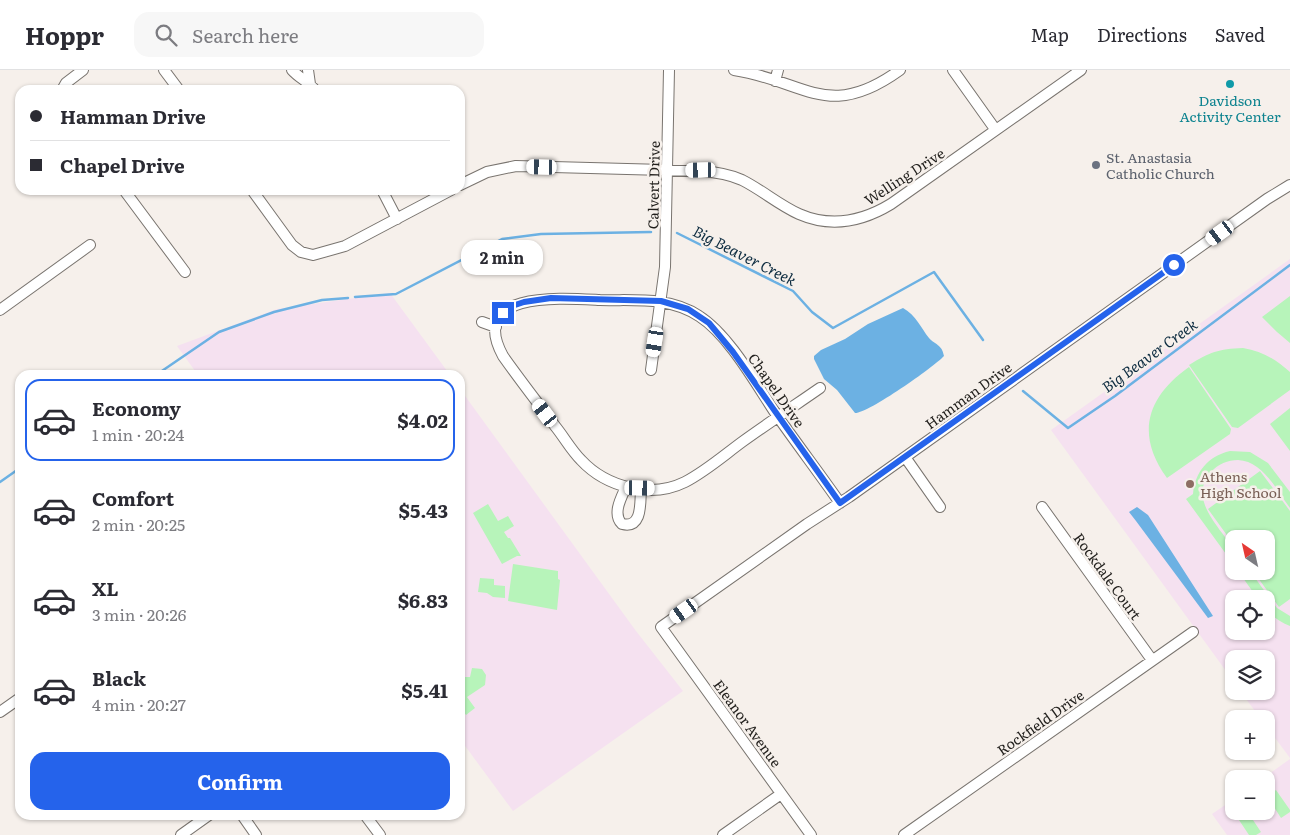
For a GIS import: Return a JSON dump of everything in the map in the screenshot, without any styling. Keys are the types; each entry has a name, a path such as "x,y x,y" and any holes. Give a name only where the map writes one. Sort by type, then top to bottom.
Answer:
{"street":[{"path":"65,85 83,70"},
{"path":"164,70 175,85"},
{"path":"292,70 310,85"},
{"path":"308,70 312,85"},
{"name":"Calvert Drive","path":"651,370 665,267 669,70"},
{"path":"734,70 775,80 813,94 832,96 842,96 868,90 900,70"},
{"path":"775,80 778,70"},
{"path":"952,70 996,129"},
{"name":"Welling Drive","path":"465,183 487,172 509,167 701,170 720,173 742,180 799,214 818,220 846,221 866,217 880,211 1081,70"},
{"name":"Hamman Drive","path":"661,627 807,524 840,503 1267,199 1290,185"},
{"path":"128,195 186,272"},
{"path":"256,195 292,245 301,252 313,255 335,250 442,195"},
{"path":"384,195 396,219"},
{"path":"0,310 89,245"},
{"name":"Chapel Drive","path":"496,327 503,313 512,306 524,302 551,298 661,301 688,309 709,323 733,352 840,503"},
{"path":"482,322 496,327 494,332 496,343 503,356 581,460 609,481 626,487 666,488 684,482 820,388"},
{"path":"905,457 940,507"},
{"path":"626,487 617,516 622,524 628,525 634,524 639,517 640,488"},
{"name":"Rockdale Court","path":"1042,507 1152,660"},
{"name":"Eleanor Avenue","path":"661,627 812,835"},
{"name":"Rockfield Drive","path":"904,835 1193,632"},
{"path":"0,712 15,702"},
{"path":"723,835 781,794"},
{"path":"181,835 202,820"},
{"path":"246,820 256,835"},
{"path":"370,820 380,835"}],"shaded area":[{"name":"Athens High School","path":"1290,259 1290,758 1275,738 1275,710 1254,710 1247,700 1275,700 1275,650 1225,650 1225,670 1051,430"},
{"path":"390,293 446,370 194,370 177,346 277,309"},
{"path":"465,396 636,631 683,691 513,811 465,746"},
{"path":"1290,759 1290,835 1227,835 1212,814 1225,805 1225,820 1275,820 1275,770"}],"green space":[{"path":"1290,296 1290,343 1262,317"},
{"path":"1243,348 1268,356 1290,372 1290,390 1238,428 1232,427 1189,365 1214,352"},
{"path":"1189,367 1231,429 1230,434 1167,478 1157,462 1151,446 1150,417 1163,391"},
{"path":"1290,408 1290,451 1270,424"},
{"path":"1230,451 1250,452 1268,463 1290,492 1290,508 1262,471 1247,462 1238,460 1227,462 1211,472 1205,481 1203,498 1209,514 1225,537 1225,553 1186,499 1193,494 1194,486 1204,466 1222,453"},
{"path":"1260,471 1290,511 1290,599 1279,607 1275,601 1275,590 1267,590 1260,580 1275,580 1275,530 1225,530 1225,533 1208,509"},
{"path":"488,504 498,521 508,516 514,526 504,532 521,556 517,556 502,564 473,513"},
{"path":"513,564 558,571 558,579 560,580 557,610 508,601"},
{"path":"480,578 494,579 494,585 505,586 505,598 493,597 487,593 478,592"},
{"path":"1244,580 1257,580 1264,590 1252,590"},
{"path":"1275,605 1290,616 1290,626 1283,623 1275,617"},
{"path":"472,668 482,669 486,675 485,685 467,697 475,708 466,715 465,677 470,677"},
{"path":"1275,791 1290,810 1281,818 1275,809"},
{"path":"1239,820 1253,820 1261,832 1256,835 1249,835"}],"water":[{"path":"903,308 915,318 929,338 940,347 944,356 915,379 886,398 873,406 855,413 837,390 824,379 814,356 821,350 845,339 868,324"},
{"path":"1137,507 1148,515 1213,616 1208,618 1129,512"}],"waterway":[{"name":"Big Beaver Creek","path":"355,297 396,294 502,239 541,234 651,232"},
{"name":"Big Beaver Creek","path":"677,233 793,291 812,312 833,328 934,272 983,340"},
{"name":"Big Beaver Creek","path":"1023,391 1068,428 1115,396 1290,265"},
{"name":"Big Beaver Creek","path":"163,370 219,332 274,312 322,300 348,298"},
{"name":"Big Beaver Creek","path":"0,482 15,472"}],"place":[{"name":"Davidson Activity Center","path":"1230,84"},
{"name":"St. Anastasia Catholic Church","path":"1096,165"},
{"name":"Athens High School","path":"1190,484"}],"route":[{"path":"503,313 512,306 524,302 551,298 661,301 688,309 700,316 718,332 840,503 1174,265"}]}
